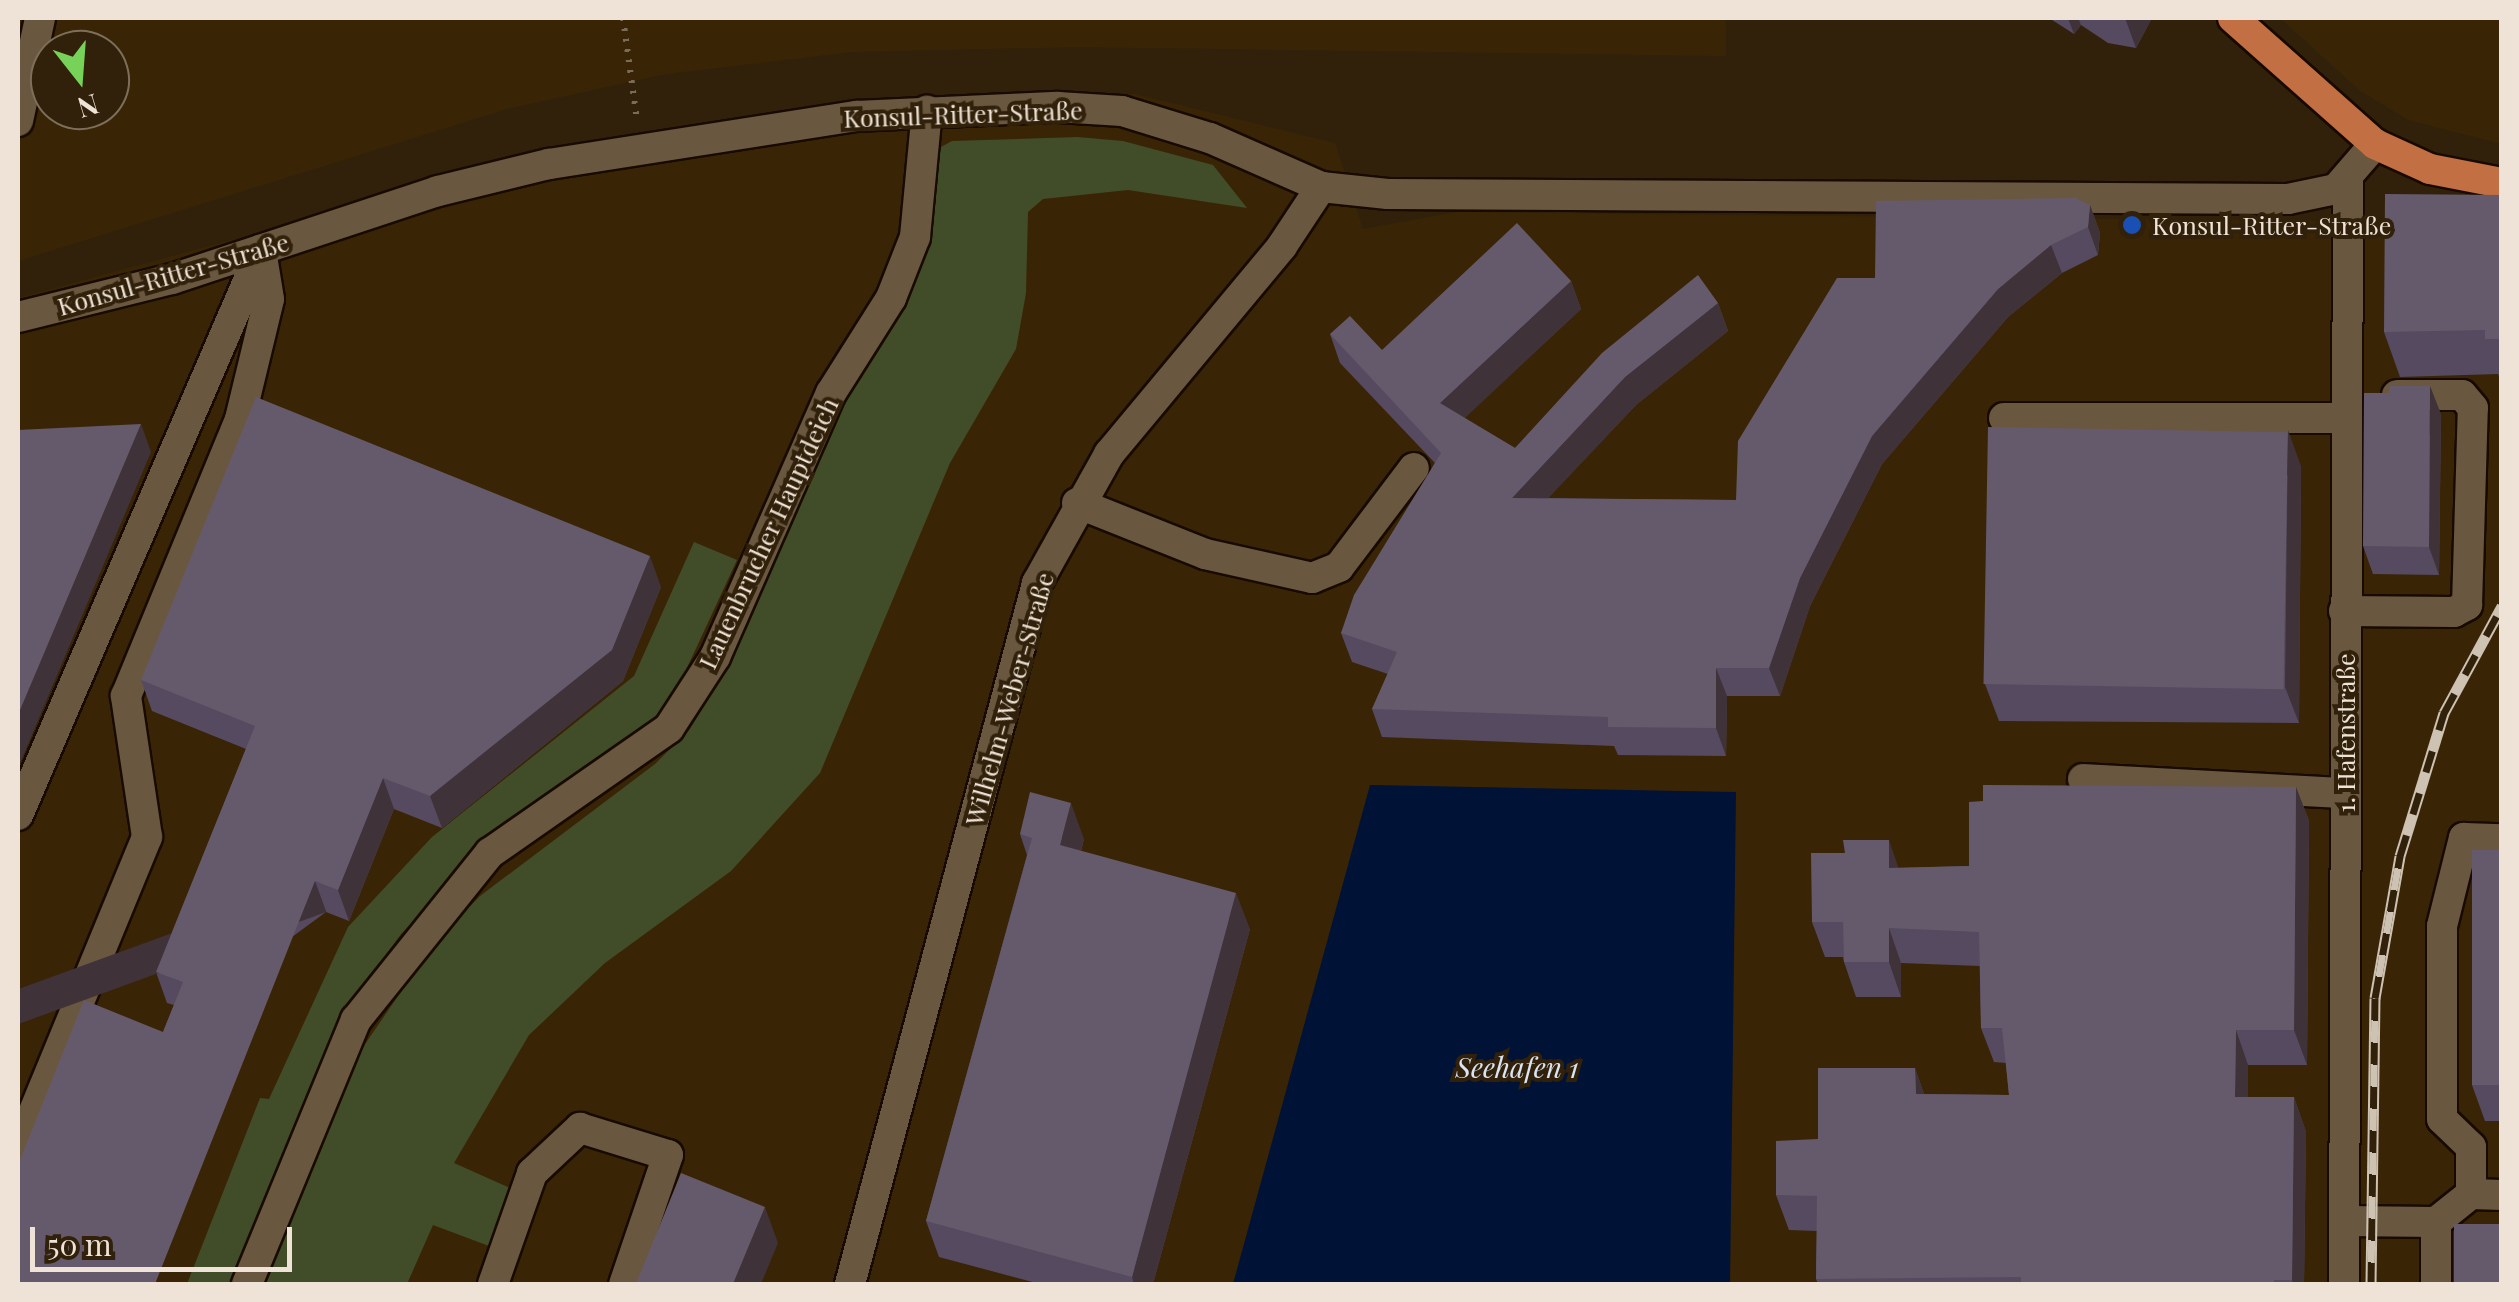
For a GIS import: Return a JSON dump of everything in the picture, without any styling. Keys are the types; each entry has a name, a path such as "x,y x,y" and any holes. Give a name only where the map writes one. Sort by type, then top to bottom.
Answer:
{"main road":[{"path":"2233,18 2375,144 2430,169 2502,183"}],"street":[{"path":"18,122 40,18"},
{"name":"Konsul-Ritter-Straße","path":"18,316 261,250 438,192 640,147 926,112 1122,111 1210,138 1321,187 1388,194 2288,199 2320,196 2348,181"},
{"name":"Lauenbrucher Hauptdeich","path":"247,1284 356,1020 490,853 670,728 715,657 831,393 890,298 915,237 926,112"},
{"path":"2348,181 2375,144"},
{"name":"1. Hafenstraße","path":"2344,1284 2344,407 2348,181"},
{"name":"Wilhelm-Weber-Straße","path":"850,1284 1037,583 1077,503 1321,187"},
{"path":"18,814 261,250"},
{"path":"18,1150 147,837 126,696 240,419 269,299 261,250"},
{"path":"2004,418 2344,407 2462,395 2473,408 2476,429 2473,510 2462,611 2344,611"},
{"path":"1077,503 1206,554 1312,578 1339,566 1414,468"},
{"path":"2473,510 2502,498"},
{"path":"2083,780 2345,793"},
{"path":"2471,1194 2471,1147 2442,1119 2442,926 2464,838 2502,839"},
{"path":"493,1284 532,1174 580,1128 668,1155 624,1284"},
{"path":"2344,1221 2436,1222 2471,1194 2502,1195"},
{"path":"2436,1222 2436,1284"}],"path":[{"path":"623,18 640,147"}],"shaded area":[{"path":"18,18 1726,18 1726,56 1078,47 852,52 666,74 507,109 18,261"},
{"path":"2280,18 2501,18 2501,144 2408,120 2359,90"},
{"path":"1135,94 1335,143 1363,229 1457,212 2501,223 2501,1284 1730,1284 1735,793 1371,785 1233,1284 18,1284 18,298 536,157 704,122 908,99"}],"green space":[{"path":"1077,137 1123,141 1213,165 1247,208 1128,190 1043,199 1028,212 1026,293 1016,349 950,463 820,773 731,871 605,963 529,1035 454,1163 512,1189 489,1246 433,1225 407,1284 264,1284 361,1050 435,942 480,896 655,764 689,730 719,681 820,431 921,260 941,147 952,141"},
{"path":"694,542 737,560 667,711 466,870 401,934 353,1001 310,1087 232,1284 187,1284 260,1098 269,1099 348,927 432,837 634,676"}],"water":[{"name":"Seehafen 1","path":"1370,785 1736,792 1730,1284 1233,1284"}],"building":[{"path":"2385,194 2502,195 2502,339 2485,339 2485,330 2384,332"},
{"path":"2075,198 2090,205 2088,227 2051,245 1998,289 1872,436 1800,578 1769,668 1716,668 1716,728 1608,727 1608,717 1372,709 1397,652 1341,633 1354,595 1441,453 1330,334 1350,316 1382,350 1517,223 1571,281 1440,403 1515,448 1602,353 1698,275 1718,303 1625,377 1512,498 1736,500 1738,441 1837,278 1875,278 1876,201"},
{"path":"2390,386 2430,386 2429,547 2363,546 2364,393 2389,393"},
{"path":"256,397 650,556 612,650 430,796 383,778 338,890 315,881 155,1284 18,1284 18,1165 84,1000 163,1032 183,982 156,972 255,726 141,680"},
{"path":"141,424 18,715 18,430"},
{"path":"1988,427 2288,432 2283,689 1984,684"},
{"path":"1983,785 2296,787 2294,1030 2236,1030 2235,1097 2294,1097 2292,1280 2274,1280 2274,1284 2021,1284 2021,1277 1816,1279 1817,1196 1776,1195 1776,1141 1818,1139 1818,1068 1915,1068 1916,1094 2009,1095 2002,1028 1981,1028 1979,932 1889,928 1889,962 1844,962 1843,922 1812,922 1811,853 1845,853 1843,840 1889,840 1889,868 1969,866 1969,802 1983,801"},
{"path":"1030,792 1071,803 1060,845 1236,893 1132,1277 926,1221 1032,838 1020,834"},
{"path":"2472,850 2502,850 2502,1085 2472,1085"},
{"path":"681,1173 765,1207 733,1284 636,1284"},
{"path":"2454,1224 2502,1224 2502,1284 2454,1284"}],"railway":[{"path":"2371,1284 2375,998 2400,856 2444,713 2502,606"}],"place":[{"name":"Konsul-Ritter-Straße","path":"2132,225"}]}
